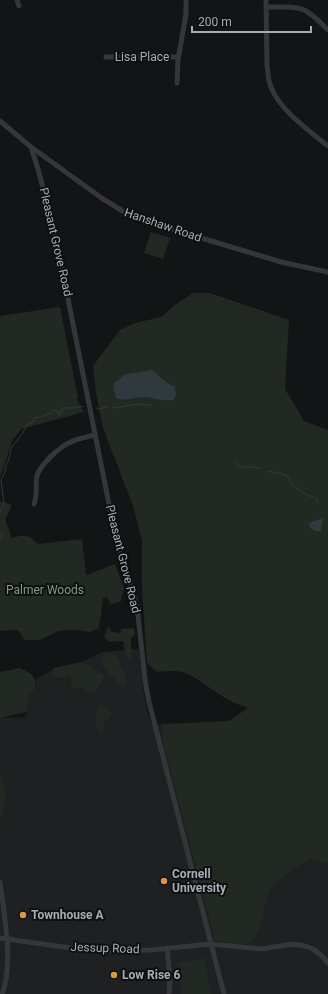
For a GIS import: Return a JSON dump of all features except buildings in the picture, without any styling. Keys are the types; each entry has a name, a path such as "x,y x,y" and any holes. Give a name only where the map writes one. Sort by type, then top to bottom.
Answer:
{"street":[{"path":"17,0 19,6"},
{"path":"177,83 178,57 186,14 186,0"},
{"path":"266,0 268,76 272,89 284,107 328,146"},
{"path":"266,7 299,8 305,10 315,17 328,30"},
{"name":"Lisa Place","path":"106,57 178,57"},
{"name":"Hanshaw Road","path":"0,120 31,148 115,207 137,218 301,268 328,272"},
{"name":"Pleasant Grove Road","path":"31,148 57,241 117,544 135,598 149,702 224,994"},
{"path":"38,169 39,164 45,157"},
{"path":"34,504 36,499 37,475 41,468 56,452 69,443 95,435"},
{"path":"0,882 7,938 6,978 2,994"},
{"name":"Jessup Road","path":"0,938 87,950 122,951 211,944 254,949 289,944 301,945 317,951 328,963"},
{"path":"167,948 170,978 169,994"}],"shaded area":[{"path":"152,370 167,383 175,387 176,395 173,400 144,397 126,399 116,398 113,387 114,383 127,374"},
{"path":"323,518 321,531 315,531 310,528 309,525 311,522"},
{"name":"Cornell University","path":"139,649 143,688 148,714 152,725 229,721 247,707 328,714 328,994 0,994 0,718 25,717 27,712 26,699 28,694 35,690 36,679 52,670 78,664 102,652"}],"green space":[{"path":"151,232 170,238 163,259 144,253"},
{"path":"193,293 210,293 289,320 285,389 304,421 328,430 328,864 310,858 279,880 268,894 260,926 254,939 246,944 215,940 163,742 162,724 229,721 247,707 230,701 201,681 185,673 175,671 157,672 147,663 142,587 142,541 133,506 103,428 96,393 93,366 120,330 135,323 161,317 176,304"},
{"path":"60,307 78,398 76,399 84,412 21,429 12,441 0,478 0,316"},
{"name":"Palmer Woods","path":"0,501 12,505 5,520 12,538 26,536 32,538 38,544 82,539 86,575 115,564 124,588 121,601 110,605 107,597 103,598 99,628 90,632 74,630 58,631 40,640 25,640 18,630 0,631"},
{"path":"109,625 110,631 120,633 122,629 134,628 135,635 131,638 131,659 126,658 123,641 110,642 104,637"},
{"path":"114,653 125,673 127,682 122,687 105,669 101,662 104,654"},
{"path":"85,662 104,676 94,695 83,688 72,689 70,676 59,678 53,675 53,668"},
{"path":"20,668 31,674 35,681 35,690 28,694 27,712 0,718 0,672"},
{"path":"98,705 104,705 112,714 105,722 102,735 95,726"},
{"path":"0,772 6,796 0,822"},
{"path":"204,958 211,994 182,994 176,963"}],"waterway":[{"path":"112,407 115,408 137,404 151,405"},
{"path":"0,512 4,504 1,480 5,472 11,448 22,434 26,425 33,422 34,417 38,418 47,414 52,414 54,410 58,411 58,414 60,415 62,408 75,408 83,406"},
{"path":"97,408 99,409 109,406"},
{"path":"236,462 241,467 254,467 261,469"},
{"path":"268,471 286,475 293,485 303,493 317,499 318,503"},
{"path":"0,533 3,533 0,539"}],"place":[{"name":"Cornell University","path":"164,881"},
{"name":"Townhouse A","path":"23,915"},
{"name":"Low Rise 6","path":"114,975"}]}
